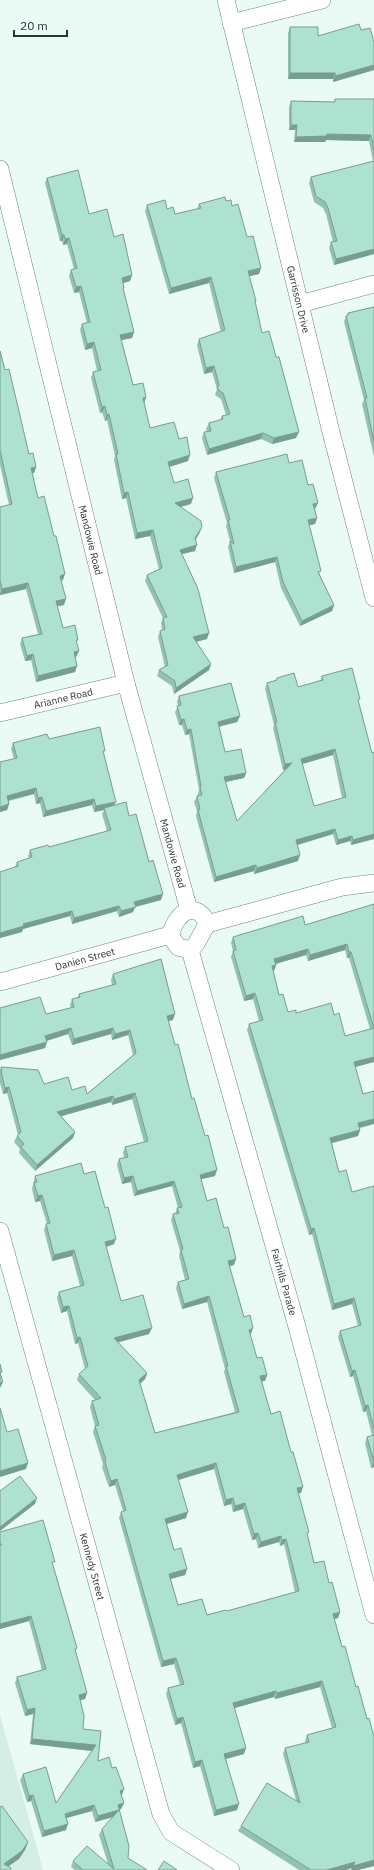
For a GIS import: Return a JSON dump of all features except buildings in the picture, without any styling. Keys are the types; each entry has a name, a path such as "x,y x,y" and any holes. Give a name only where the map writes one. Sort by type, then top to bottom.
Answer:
{"street":[{"name":"Garrisson Drive","path":"226,0 300,304 374,598"},
{"path":"231,23 322,0"},
{"name":"Mandowie Road","path":"0,168 126,683 189,910"},
{"path":"300,304 374,284"},
{"name":"Arianne Road","path":"0,713 126,683"},
{"path":"342,887 359,878 374,874"},
{"path":"207,924 201,913 189,910 183,913 176,920 170,935 178,947 190,950 196,944 207,924 342,887 374,883"},
{"name":"Danien Street","path":"0,982 170,935"},
{"name":"Fairhills Parade","path":"190,950 296,1323 374,1615"},
{"name":"Kennedy Street","path":"0,1231 161,1814 171,1832 231,1870"}],"shaded area":[{"path":"0,1715 43,1870 0,1870"}]}
